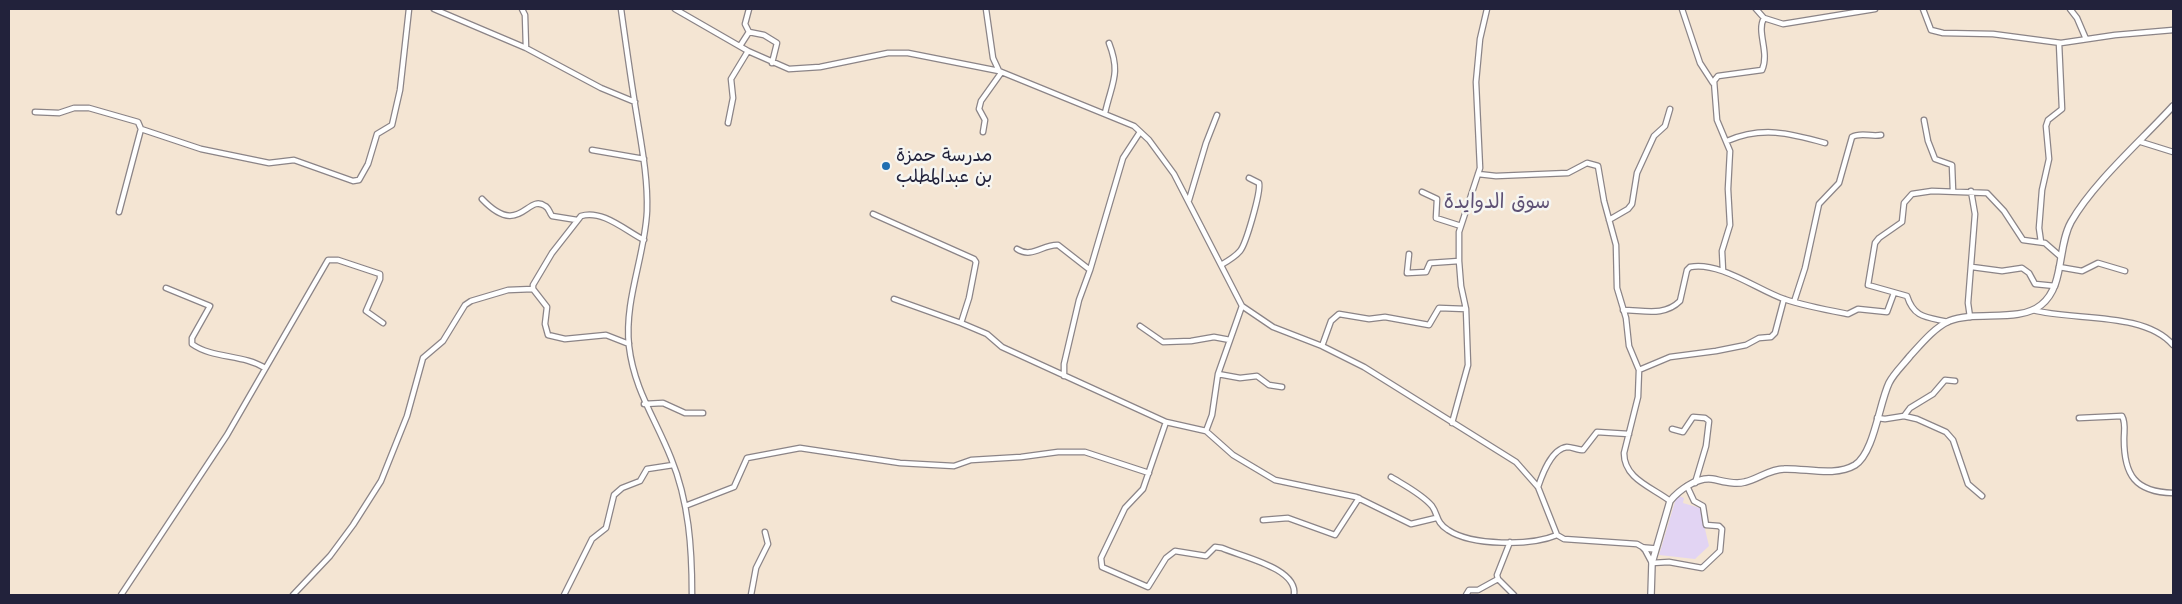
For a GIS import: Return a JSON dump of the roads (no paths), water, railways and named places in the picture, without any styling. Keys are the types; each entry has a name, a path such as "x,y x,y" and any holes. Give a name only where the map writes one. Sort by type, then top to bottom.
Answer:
{"street":[{"path":"141,129 201,149 271,164 294,160 353,181 358,180 368,164 377,134 392,125 400,90 409,9"},
{"path":"434,9 526,48 601,88 635,102"},
{"path":"522,9 525,15 526,48"},
{"path":"621,9 647,182 644,240 631,302 629,344 634,375 644,404 674,465 686,506 692,546 692,595"},
{"path":"675,9 748,51 789,69 806,70 898,52 1000,72 1126,121 1140,132 1166,161 1242,306 1273,327 1322,346 1364,367 1516,462 1538,488 1557,535"},
{"path":"749,9 745,24 749,32 764,36 777,43 772,63"},
{"path":"986,9 993,58 1000,72"},
{"path":"1452,422 1468,365 1466,309 1461,286 1459,261 1460,226 1478,174 1476,82 1480,39 1487,9"},
{"path":"1682,9 1700,63 1713,83 1715,114 1730,151 1728,189 1730,225 1722,251 1723,271"},
{"path":"1756,9 1764,18 1786,24 1875,9"},
{"path":"1923,9 1929,27 1934,32 1993,34 2059,43 2173,30"},
{"path":"2070,9 2077,18 2086,39"},
{"path":"1713,83 1718,76 1762,70 1765,48 1761,25 1764,18"},
{"path":"740,46 749,32"},
{"path":"1105,113 1116,71 1116,60 1109,43"},
{"path":"2041,242 2039,228 2042,190 2049,159 2046,126 2048,120 2062,109 2059,43"},
{"path":"728,122 732,98 731,79 748,51"},
{"path":"983,132 984,120 980,109 981,101 1000,72"},
{"path":"2033,310 2048,299 2054,286 2066,233 2083,205 2173,106"},
{"path":"35,112 59,113 74,108 89,108 138,122 141,129 118,212"},
{"path":"1609,220 1628,209 1632,204 1637,173 1654,136 1665,126 1670,109"},
{"path":"1188,200 1217,115"},
{"path":"1924,120 1928,141 1936,159 1952,165 1953,191"},
{"path":"1726,141 1757,131 1789,134 1825,142"},
{"path":"1064,376 1064,364 1074,318 1123,158 1140,132"},
{"path":"1794,302 1805,268 1819,204 1838,183 1852,137 1859,134 1869,137 1881,134"},
{"path":"2141,142 2173,152"},
{"path":"592,150 644,159"},
{"path":"1478,174 1496,176 1568,173 1583,164 1595,164 1599,169 1616,245 1617,288 1629,346 1639,370 1638,397 1624,453 1626,468 1651,490 1670,501"},
{"path":"1221,265 1242,249 1249,222 1256,210 1260,191 1259,183 1249,178"},
{"path":"1970,317 1968,303 1975,214 1971,191"},
{"path":"1948,322 1920,316 1911,307 1906,296 1868,285 1876,240 1902,222 1904,203 1912,194 1918,192 1971,191 1990,195 2004,211 2023,240 2028,242 2045,242 2061,257"},
{"path":"1422,192 1437,200 1436,218 1460,226"},
{"path":"482,199 491,208 508,217 516,215 535,204 542,204 552,216 577,220"},
{"path":"533,289 534,282 552,253 581,216 591,214 608,219 644,240"},
{"path":"873,214 974,259 976,262 975,274 960,323"},
{"path":"1016,249 1022,252 1035,252 1052,244 1058,245 1090,270"},
{"path":"1409,254 1407,273 1426,272 1430,263 1459,261"},
{"path":"121,595 227,435 265,368 312,292 328,260 338,260 380,274 380,279 366,311 383,323"},
{"path":"2059,266 2082,271 2098,263 2125,271"},
{"path":"1623,310 1655,312 1677,304 1680,301 1684,281 1690,267 1723,271 1784,299 1848,314 1861,309 1885,313 1889,310 1894,293"},
{"path":"1972,267 2002,271 2022,268 2029,273 2036,284 2054,286"},
{"path":"166,288 210,306 192,338 192,344 201,349 249,360 265,368"},
{"path":"293,595 330,556 353,525 381,481 407,416 423,358 443,341 465,305 471,301 508,290 533,289 545,302 546,331 551,337 565,339 606,336 629,344"},
{"path":"894,299 987,334 1002,348 1166,422 1206,431 1233,455 1275,480 1326,489 1359,498 1411,524 1436,518"},
{"path":"1639,370 1670,357 1716,351 1746,344 1759,338 1771,337 1775,333 1784,299"},
{"path":"1206,431 1212,414 1218,374 1242,306"},
{"path":"1322,346 1332,321 1339,314 1369,319 1384,317 1428,325 1438,308 1466,309"},
{"path":"1651,595 1652,563 1670,501 1687,486 1709,479 1730,483 1746,482 1781,469 1827,470 1849,468 1860,462 1867,450 1887,389 1894,376 1932,334 1948,322 1970,317 2033,310 2102,318 2148,328 2160,333 2173,342"},
{"path":"1140,326 1163,342 1191,341 1214,337 1230,340"},
{"path":"1218,374 1240,378 1256,376 1268,385 1282,387"},
{"path":"1904,416 1910,408 1933,394 1945,380 1956,381"},
{"path":"644,404 663,403 685,413 702,413"},
{"path":"1877,418 1885,419 1904,416 1917,419 1946,432 1953,440 1968,484 1982,496"},
{"path":"2079,418 2122,416 2125,426 2124,458 2131,477 2140,486 2173,493"},
{"path":"1672,429 1683,432 1692,417 1705,418 1709,421 1706,446 1695,483"},
{"path":"1166,422 1143,489 1125,508 1101,558 1102,566 1148,587 1166,558 1175,551 1206,556 1215,547 1222,548 1282,572 1295,588 1294,595"},
{"path":"1538,488 1546,468 1560,450 1569,447 1583,450 1598,432 1628,434"},
{"path":"686,506 734,488 747,458 800,448 900,463 954,466 971,460 1021,457 1058,452 1085,452 1148,473"},
{"path":"564,595 592,538 606,528 611,501 617,491 640,482 647,469 674,465"},
{"path":"1391,477 1432,506 1436,518 1447,530 1467,540 1510,542 1557,535 1571,541 1632,543 1644,548 1656,549"},
{"path":"1652,563 1669,562 1699,569 1715,558 1720,551 1722,529 1719,526 1706,525 1703,506 1694,501 1687,486"},
{"path":"1264,520 1288,518 1335,535 1359,498"},
{"path":"751,595 756,568 768,544 765,532"},
{"path":"1498,579 1500,565 1510,542"},
{"path":"1644,548 1652,563"},
{"path":"1466,595 1469,590 1478,590 1498,579"},
{"path":"1498,579 1514,595"}],"place":[{"name":"مدرسة حمزة بن عبدالمطلب","path":"886,166"}],"district":[{"name":"سوق الدوايدة","path":"1497,202"}]}
